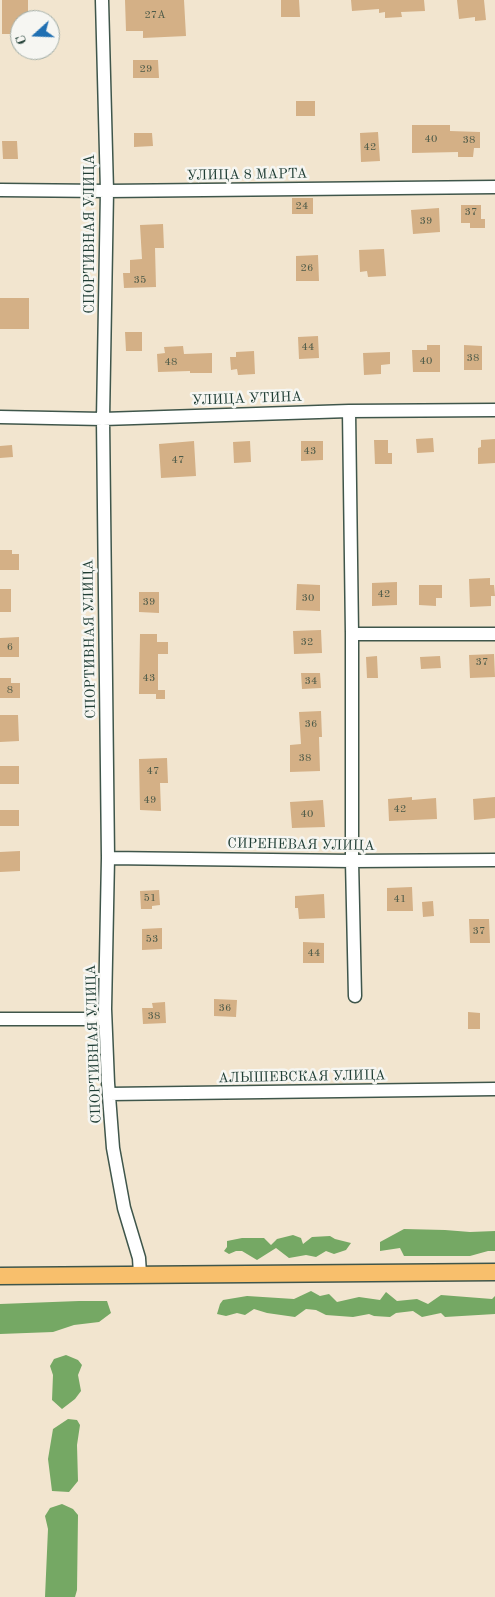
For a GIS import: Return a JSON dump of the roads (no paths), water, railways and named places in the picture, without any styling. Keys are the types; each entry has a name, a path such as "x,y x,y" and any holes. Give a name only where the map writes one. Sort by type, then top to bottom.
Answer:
{"main road":[{"path":"0,1276 495,1272"}],"street":[{"name":"СПОРТИВНАЯ УЛИЦА","path":"102,0 107,191 103,418 108,858 105,1019 113,1148 124,1208 139,1258 140,1274"},
{"name":"УЛИЦА 8 МАРТА","path":"0,190 107,191 495,187"},
{"name":"УЛИЦА УТИНА","path":"0,417 103,418 349,411 495,410"},
{"path":"349,411 352,634 352,861 355,996"},
{"path":"352,634 495,634"},
{"name":"СИРЕНЕВАЯ УЛИЦА","path":"108,858 352,861 495,860"},
{"path":"0,1019 105,1019"},
{"name":"АЛЫШЕВСКАЯ УЛИЦА","path":"109,1094 495,1089"}]}
